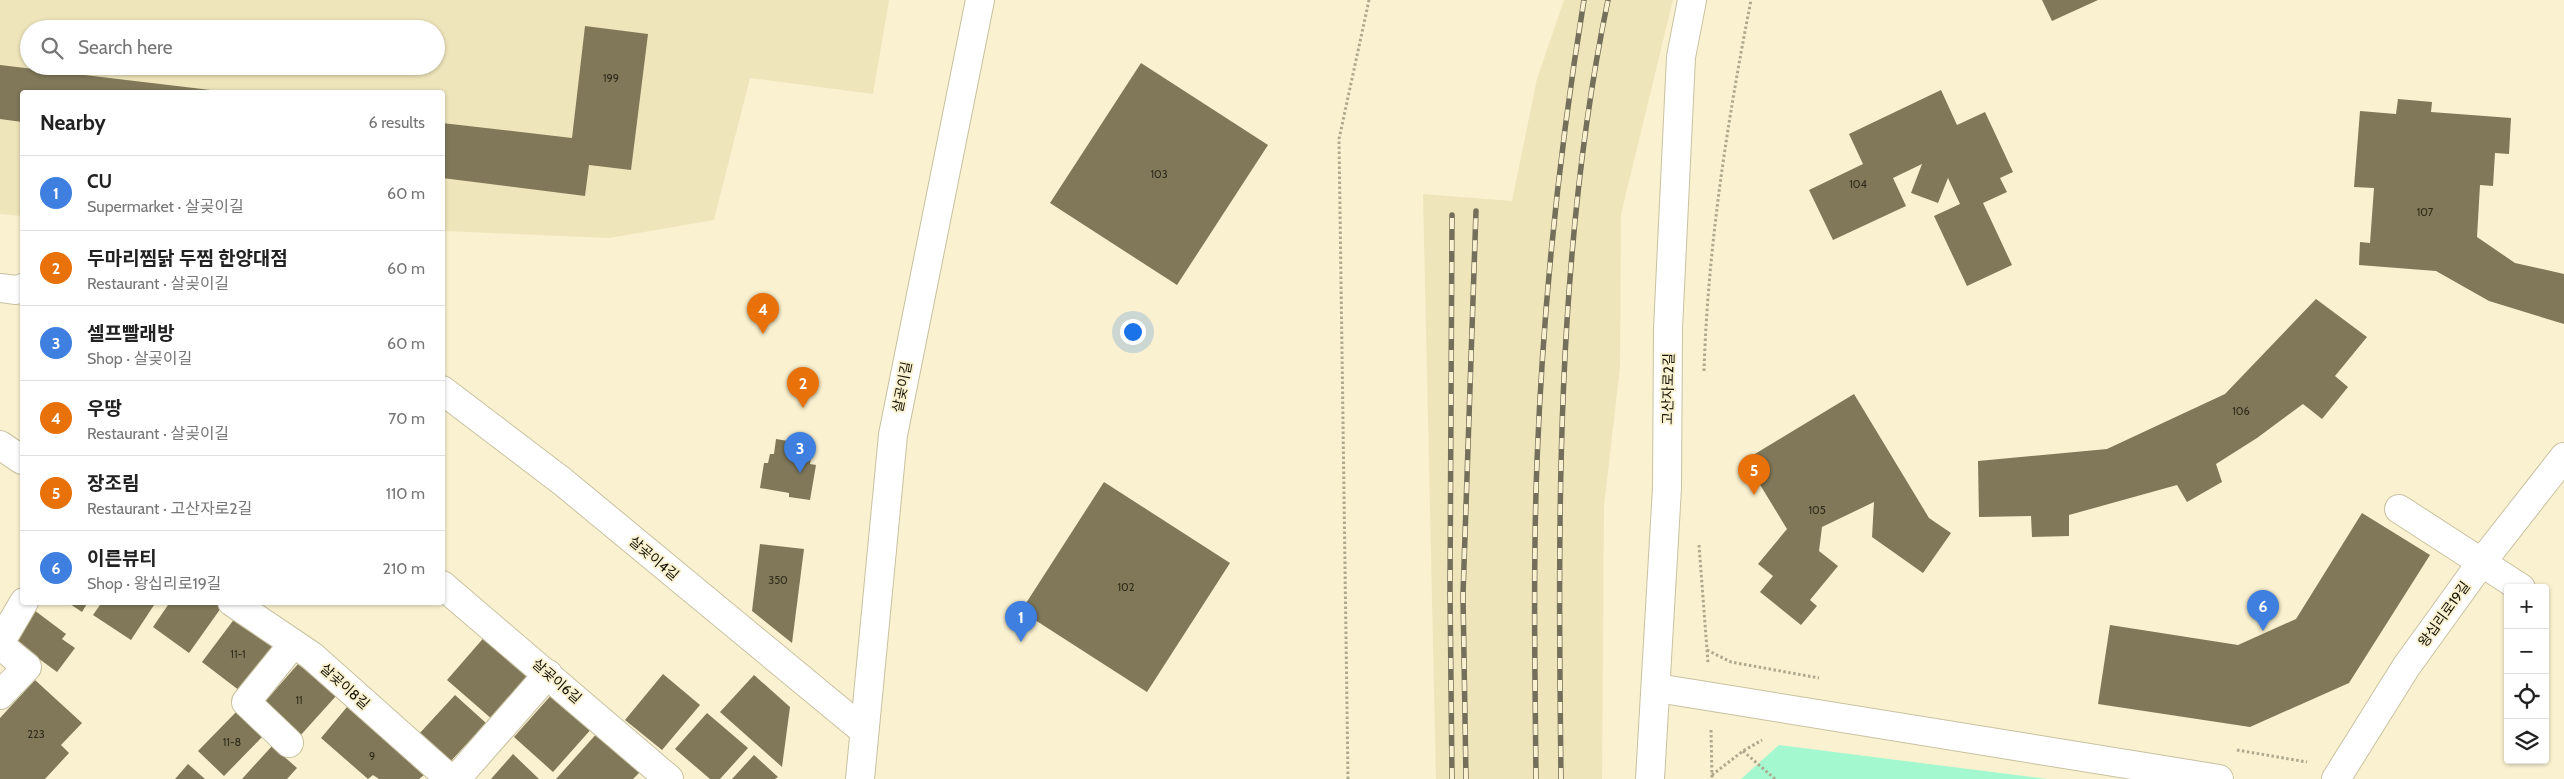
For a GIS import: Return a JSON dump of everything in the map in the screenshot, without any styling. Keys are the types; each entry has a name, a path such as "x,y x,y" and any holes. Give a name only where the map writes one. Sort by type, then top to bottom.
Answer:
{"street":[{"name":"살곶이길","path":"860,779 863,730 893,435 980,0"},
{"name":"고산자로2길","path":"1650,779 1657,688 1667,488 1668,329 1680,57 1692,0"},
{"path":"0,288 20,289"},
{"name":"살곶이4길","path":"445,394 563,482 863,730"},
{"path":"0,445 20,459"},
{"name":"왕십리로19길","path":"2336,779 2406,667 2482,562 2564,456"},
{"path":"2399,509 2515,584"},
{"name":"살곶이6길","path":"445,588 669,779"},
{"path":"0,695 28,667 0,644 22,605"},
{"name":"살곶이8길","path":"236,605 312,656 450,779"},
{"path":"289,743 246,702 293,644"},
{"path":"456,779 548,674"},
{"path":"1657,688 2219,779"}],"path":[{"path":"1348,779 1339,139 1370,0"},
{"path":"1704,378 1709,266 1728,118 1750,0"},
{"path":"1699,536 1707,650"},
{"path":"1743,751 1776,779"}],"shaded area":[{"path":"0,0 889,0 873,94 750,78 714,220 609,238 445,231 445,90 20,90 20,216 0,214"},
{"path":"1564,0 1673,0 1621,214 1620,367 1604,506 1602,779 1436,779 1423,194 1512,201 1537,79"}],"green space":[{"path":"1779,745 2047,779 1741,779"}],"building":[{"path":"2042,0 2098,0 2052,21"},
{"path":"585,26 648,34 631,170 589,165 585,196 445,178 445,123 572,138"},
{"path":"1141,63 1268,145 1177,285 1050,203"},
{"path":"0,65 20,67 20,75 84,75 211,90 20,90 20,122 0,119"},
{"path":"1941,90 1957,125 1985,112 2013,172 2000,178 2007,192 1983,203 2012,265 1967,286 1934,216 1960,204 1948,178 1938,203 1911,193 1922,164 1893,178 1906,206 1833,240 1809,190 1863,164 1849,134"},
{"path":"2398,99 2432,102 2431,112 2511,118 2509,154 2495,153 2493,186 2480,185 2477,237 2515,263 2564,274 2564,324 2489,301 2436,271 2359,265 2360,242 2370,243 2374,188 2354,187 2360,111 2396,114"},
{"path":"2316,299 2367,337 2335,376 2348,387 2322,419 2303,404 2257,438 2216,464 2222,482 2187,502 2177,485 2069,515 2069,536 2032,537 2031,516 1979,517 1978,461 2107,449 2225,394"},
{"path":"1854,394 1929,518 1951,533 1923,573 1872,537 1874,502 1822,527 1819,551 1838,566 1810,600 1817,606 1801,625 1760,592 1773,576 1758,564 1787,529 1745,460"},
{"path":"776,439 813,445 810,464 816,465 810,500 789,497 789,493 760,488 764,463 768,463 770,454 774,454"},
{"path":"1104,482 1230,563 1147,692 1021,611"},
{"path":"2362,513 2430,555 2349,683 2250,727 2098,704 2110,625 2238,645 2296,619"},
{"path":"760,544 804,549 792,643 752,611"},
{"path":"72,605 86,605 82,612"},
{"path":"100,605 154,605 131,640 93,615"},
{"path":"168,605 218,605 221,608 189,653 153,627"},
{"path":"34,610 66,634 62,639 75,648 57,672 12,639"},
{"path":"235,618 275,647 240,691 202,662"},
{"path":"487,634 533,674 493,720 447,680"},
{"path":"298,664 336,696 299,737 262,705"},
{"path":"663,674 700,705 662,750 625,720"},
{"path":"754,675 790,707 782,767 720,712"},
{"path":"35,680 82,723 61,745 69,753 45,779 0,779 0,718"},
{"path":"554,692 593,727 553,772 514,737"},
{"path":"455,695 486,723 450,762 418,735"},
{"path":"347,707 424,775 419,779 379,779 373,775 368,779 321,738"},
{"path":"240,708 266,733 224,776 198,751"},
{"path":"707,713 748,748 720,779 710,779 675,749"},
{"path":"599,731 642,770 633,779 556,779"},
{"path":"272,746 297,768 287,779 242,779"},
{"path":"513,754 539,779 491,779"},
{"path":"754,755 778,777 775,779 732,779"},
{"path":"188,764 205,779 175,779"}],"railway":[{"path":"1536,779 1535,540 1543,345 1553,230 1567,114 1584,0"},
{"path":"1561,779 1561,486 1569,290 1578,193 1591,96 1608,0"},
{"path":"1466,779 1463,595 1476,211"},
{"path":"1452,215 1450,589 1452,779"}],"place":[{"name":"우땅","path":"763,334"},
{"name":"두마리찜닭 두찜 한양대점","path":"803,408"},
{"name":"셀프빨래방","path":"800,473"},
{"name":"장조림","path":"1754,495"},
{"name":"이른뷰티","path":"2263,631"},
{"name":"CU","path":"1021,642"}]}
